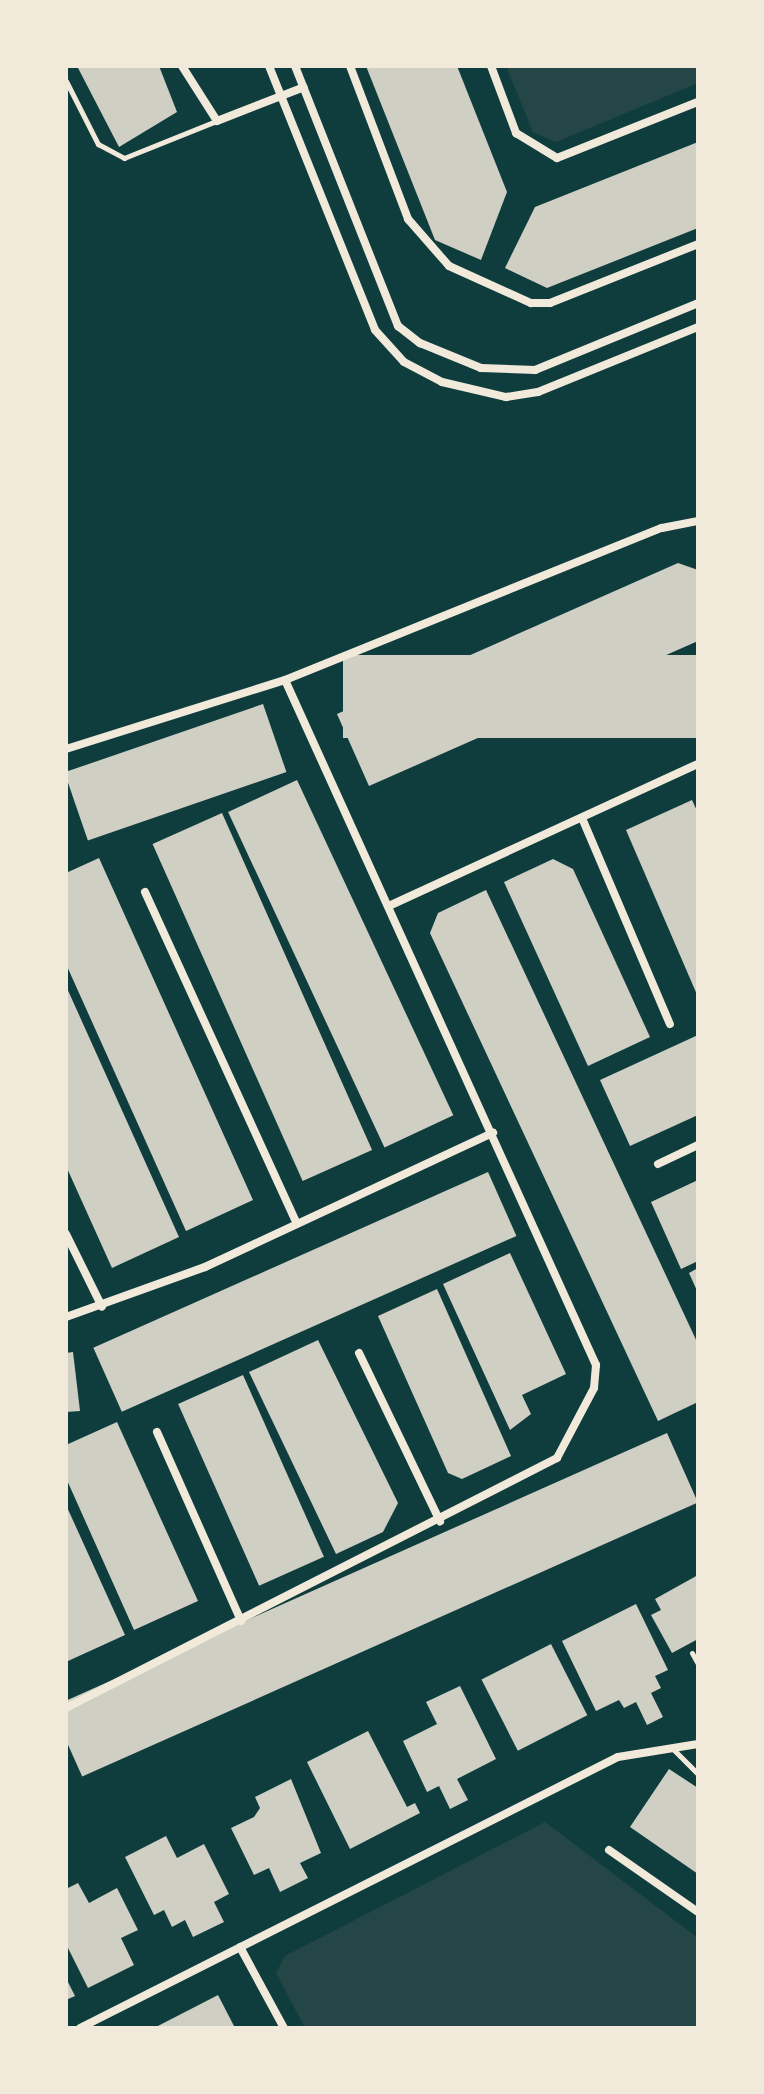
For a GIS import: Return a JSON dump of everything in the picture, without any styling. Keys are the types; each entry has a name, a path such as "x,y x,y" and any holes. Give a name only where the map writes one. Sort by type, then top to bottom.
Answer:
{"street":[{"path":"182,66 217,121 304,87"},
{"path":"269,66 375,330 404,362 442,382 506,397 538,392 698,327"},
{"path":"295,66 398,326 420,343 481,368 535,370 698,303"},
{"path":"350,66 408,219 449,266 531,303 550,303 698,244"},
{"path":"491,66 516,133 557,158 698,102"},
{"path":"66,749 285,680 662,528 698,521"},
{"path":"66,1708 440,1521 557,1458 594,1388 596,1365 391,905 285,680"},
{"path":"391,905 698,764"},
{"path":"582,818 670,1024"},
{"path":"145,892 297,1224"},
{"path":"66,1317 102,1307 297,1224 493,1133"},
{"path":"658,1164 698,1145"},
{"path":"66,1234 102,1307"},
{"path":"359,1353 440,1521"},
{"path":"157,1432 241,1621"},
{"path":"80,2028 618,1757 698,1744"},
{"path":"609,1850 698,1912"},
{"path":"240,1947 284,2028"}],"lane":[{"path":"66,81 98,144 124,158 217,121"},
{"path":"692,1653 698,1664"},
{"path":"671,1747 698,1774"}],"shaded area":[{"path":"506,66 698,66 698,83 556,142 533,132"},
{"path":"545,1822 698,1938 698,2028 305,2028 276,1973 285,1956"}],"building":[{"path":"77,66 159,66 177,112 119,147"},
{"path":"366,66 457,66 507,192 481,260 435,240"},
{"path":"698,142 698,228 547,288 505,268 535,207"},
{"path":"678,563 698,570 698,641 369,786 337,714"},
{"path":"343,655 698,655 698,738 343,738"},
{"path":"263,704 286,772 88,840 66,772"},
{"path":"297,780 453,1115 384,1147 228,812"},
{"path":"692,800 698,813 698,997 626,830"},
{"path":"222,813 372,1150 303,1181 153,844"},
{"path":"99,858 253,1200 186,1231 66,964 66,873"},
{"path":"553,859 573,869 650,1037 588,1066 504,882"},
{"path":"486,890 698,1344 698,1402 658,1421 430,933 438,913"},
{"path":"66,986 179,1237 112,1268 66,1166"},
{"path":"698,1035 698,1115 630,1146 600,1080"},
{"path":"488,1172 516,1236 122,1412 93,1348"},
{"path":"698,1180 698,1261 681,1269 651,1202"},
{"path":"510,1253 566,1374 522,1395 531,1414 510,1430 443,1284"},
{"path":"698,1268 698,1293 689,1273"},
{"path":"437,1289 511,1456 462,1479 448,1473 378,1316"},
{"path":"318,1340 398,1503 383,1532 336,1554 249,1372"},
{"path":"73,1352 80,1411 66,1412 66,1353"},
{"path":"243,1375 324,1557 259,1586 178,1404"},
{"path":"117,1422 198,1601 134,1630 66,1478 66,1445"},
{"path":"667,1433 698,1502 82,1777 66,1740 66,1701"},
{"path":"66,1505 125,1635 68,1661 66,1656"},
{"path":"698,1575 698,1639 672,1653 651,1615 661,1610 655,1599"},
{"path":"636,1604 668,1670 655,1676 661,1688 651,1693 663,1717 647,1725 636,1702 624,1708 619,1700 596,1711 562,1641"},
{"path":"551,1644 587,1715 518,1751 482,1679"},
{"path":"460,1686 496,1759 457,1779 468,1800 450,1809 439,1786 427,1792 403,1741 437,1724 426,1702"},
{"path":"368,1731 407,1807 415,1803 420,1813 350,1849 307,1762"},
{"path":"669,1769 698,1788 698,1874 630,1827"},
{"path":"291,1779 321,1853 300,1863 308,1878 280,1892 269,1868 254,1875 231,1828 254,1817 260,1808 255,1797"},
{"path":"166,1836 177,1858 204,1844 229,1894 214,1902 224,1922 193,1937 185,1920 172,1927 164,1910 154,1915 125,1857"},
{"path":"78,1883 89,1903 117,1888 138,1930 121,1938 134,1965 88,1988 66,1944 66,1889"},
{"path":"66,1978 75,1996 66,2000"},
{"path":"218,1995 235,2028 154,2028"}]}
